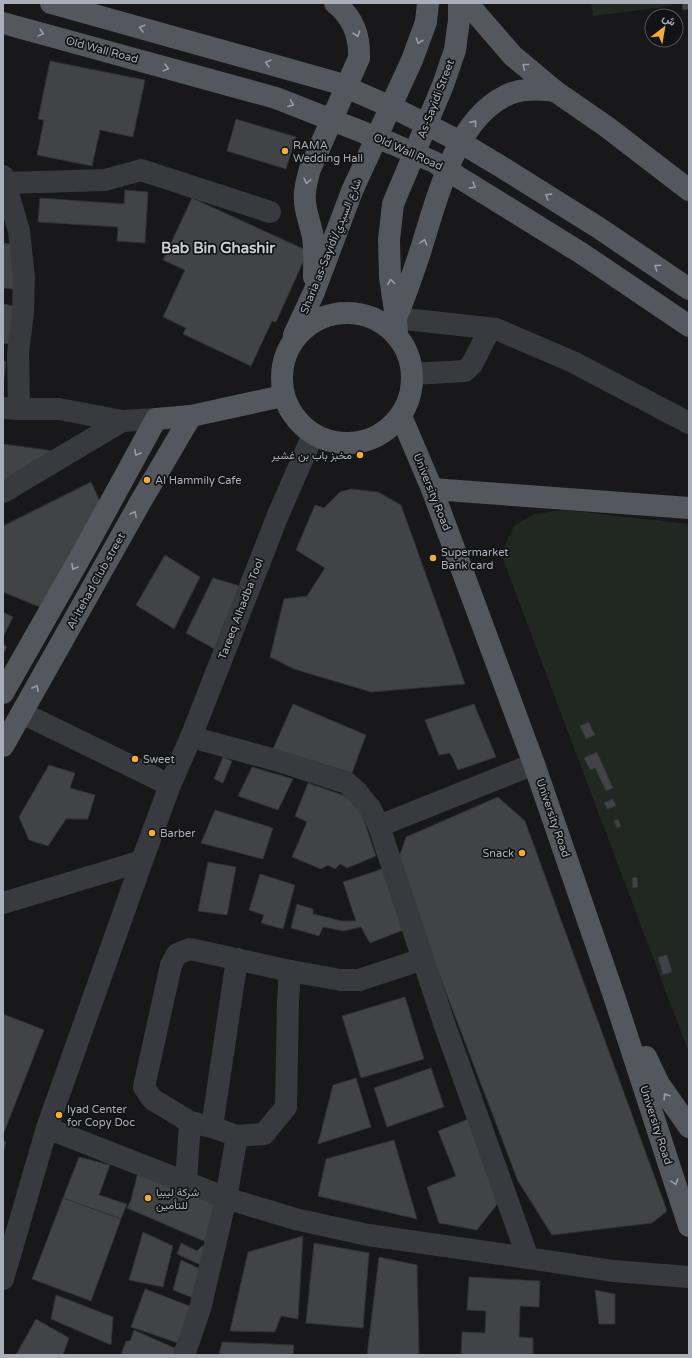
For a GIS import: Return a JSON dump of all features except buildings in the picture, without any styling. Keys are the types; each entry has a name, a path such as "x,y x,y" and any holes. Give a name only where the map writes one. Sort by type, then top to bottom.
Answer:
{"main road":[{"path":"51,3 334,82 396,109 453,138 500,166 599,228 689,289"},
{"path":"314,292 314,247 304,196 305,185 310,169 359,58 360,44 352,21 344,10 335,3"},
{"name":"Sharia as-Sayidi/شارع السيدي","path":"284,355 314,292 352,191 412,60 426,22 428,3"},
{"name":"As-Sayidi Street","path":"397,326 390,277 389,240 393,204 443,85 452,57 459,20 459,3"},
{"path":"467,3 513,56 555,91 607,127 689,190"},
{"name":"Old Wall Road","path":"3,23 276,98 393,144 434,162 581,253 686,324"},
{"path":"397,326 355,313 333,314 312,322 296,336 284,355 280,383 283,396 294,418 312,435 331,442 351,444 370,440 388,430 401,416 410,396 412,374 407,353 397,326 439,190 454,155 469,130 486,109 505,95 536,89 555,91"},
{"path":"3,693 156,419 191,416 283,396"},
{"name":"Al-Itehad Club street","path":"3,746 141,501 191,416"},
{"name":"University Road","path":"401,416 432,489 534,764 689,1226"},
{"path":"432,489 689,508"},
{"path":"614,999 643,1050 659,1084 689,1127"}],"street":[{"path":"156,419 122,421 59,409 11,408 23,312 24,278 11,230 4,180 105,180 141,170 270,212"},
{"path":"397,326 496,329 573,362 689,423"},
{"path":"412,374 465,371 472,364 490,329"},
{"path":"3,492 122,421"},
{"name":"Tareeq Alhadba Tool","path":"3,1279 47,1128 170,785 191,737 278,515 312,435"},
{"path":"22,713 170,785"},
{"path":"191,737 286,763 347,784 357,792 370,808 379,826 446,1031 528,1258"},
{"path":"379,826 534,764"},
{"path":"3,903 142,862"},
{"path":"290,971 286,1107 264,1134 237,1136 190,1122 152,1100 144,1087 171,965 177,954 190,950 341,980 359,980 423,959"},
{"path":"212,1128 237,959"},
{"path":"186,1182 190,1122"},
{"path":"47,1128 226,1198 295,1220 368,1235 613,1272 689,1277"},
{"path":"184,1355 200,1309 226,1198 237,1136"}],"shaded area":[{"path":"591,3 672,3 672,6 644,8 644,10 593,16"},
{"path":"564,510 689,524 689,1053 501,554 514,526 534,514"}],"place":[{"name":"RAMA Wedding Hall","path":"285,151"},
{"name":"مخبز باب بن غشير","path":"360,455"},
{"name":"Al Hammily Cafe","path":"147,480"},
{"name":"Supermarket Bank card","path":"433,558"},
{"name":"Sweet","path":"135,759"},
{"name":"Barber","path":"152,833"},
{"name":"Snack","path":"522,853"},
{"name":"Iyad Center for Copy Doc","path":"59,1115"},
{"name":"شركة ليبيا للتأمين","path":"148,1198"}],"district":[{"name":"Bab Bin Ghashir","path":"218,248"}]}
